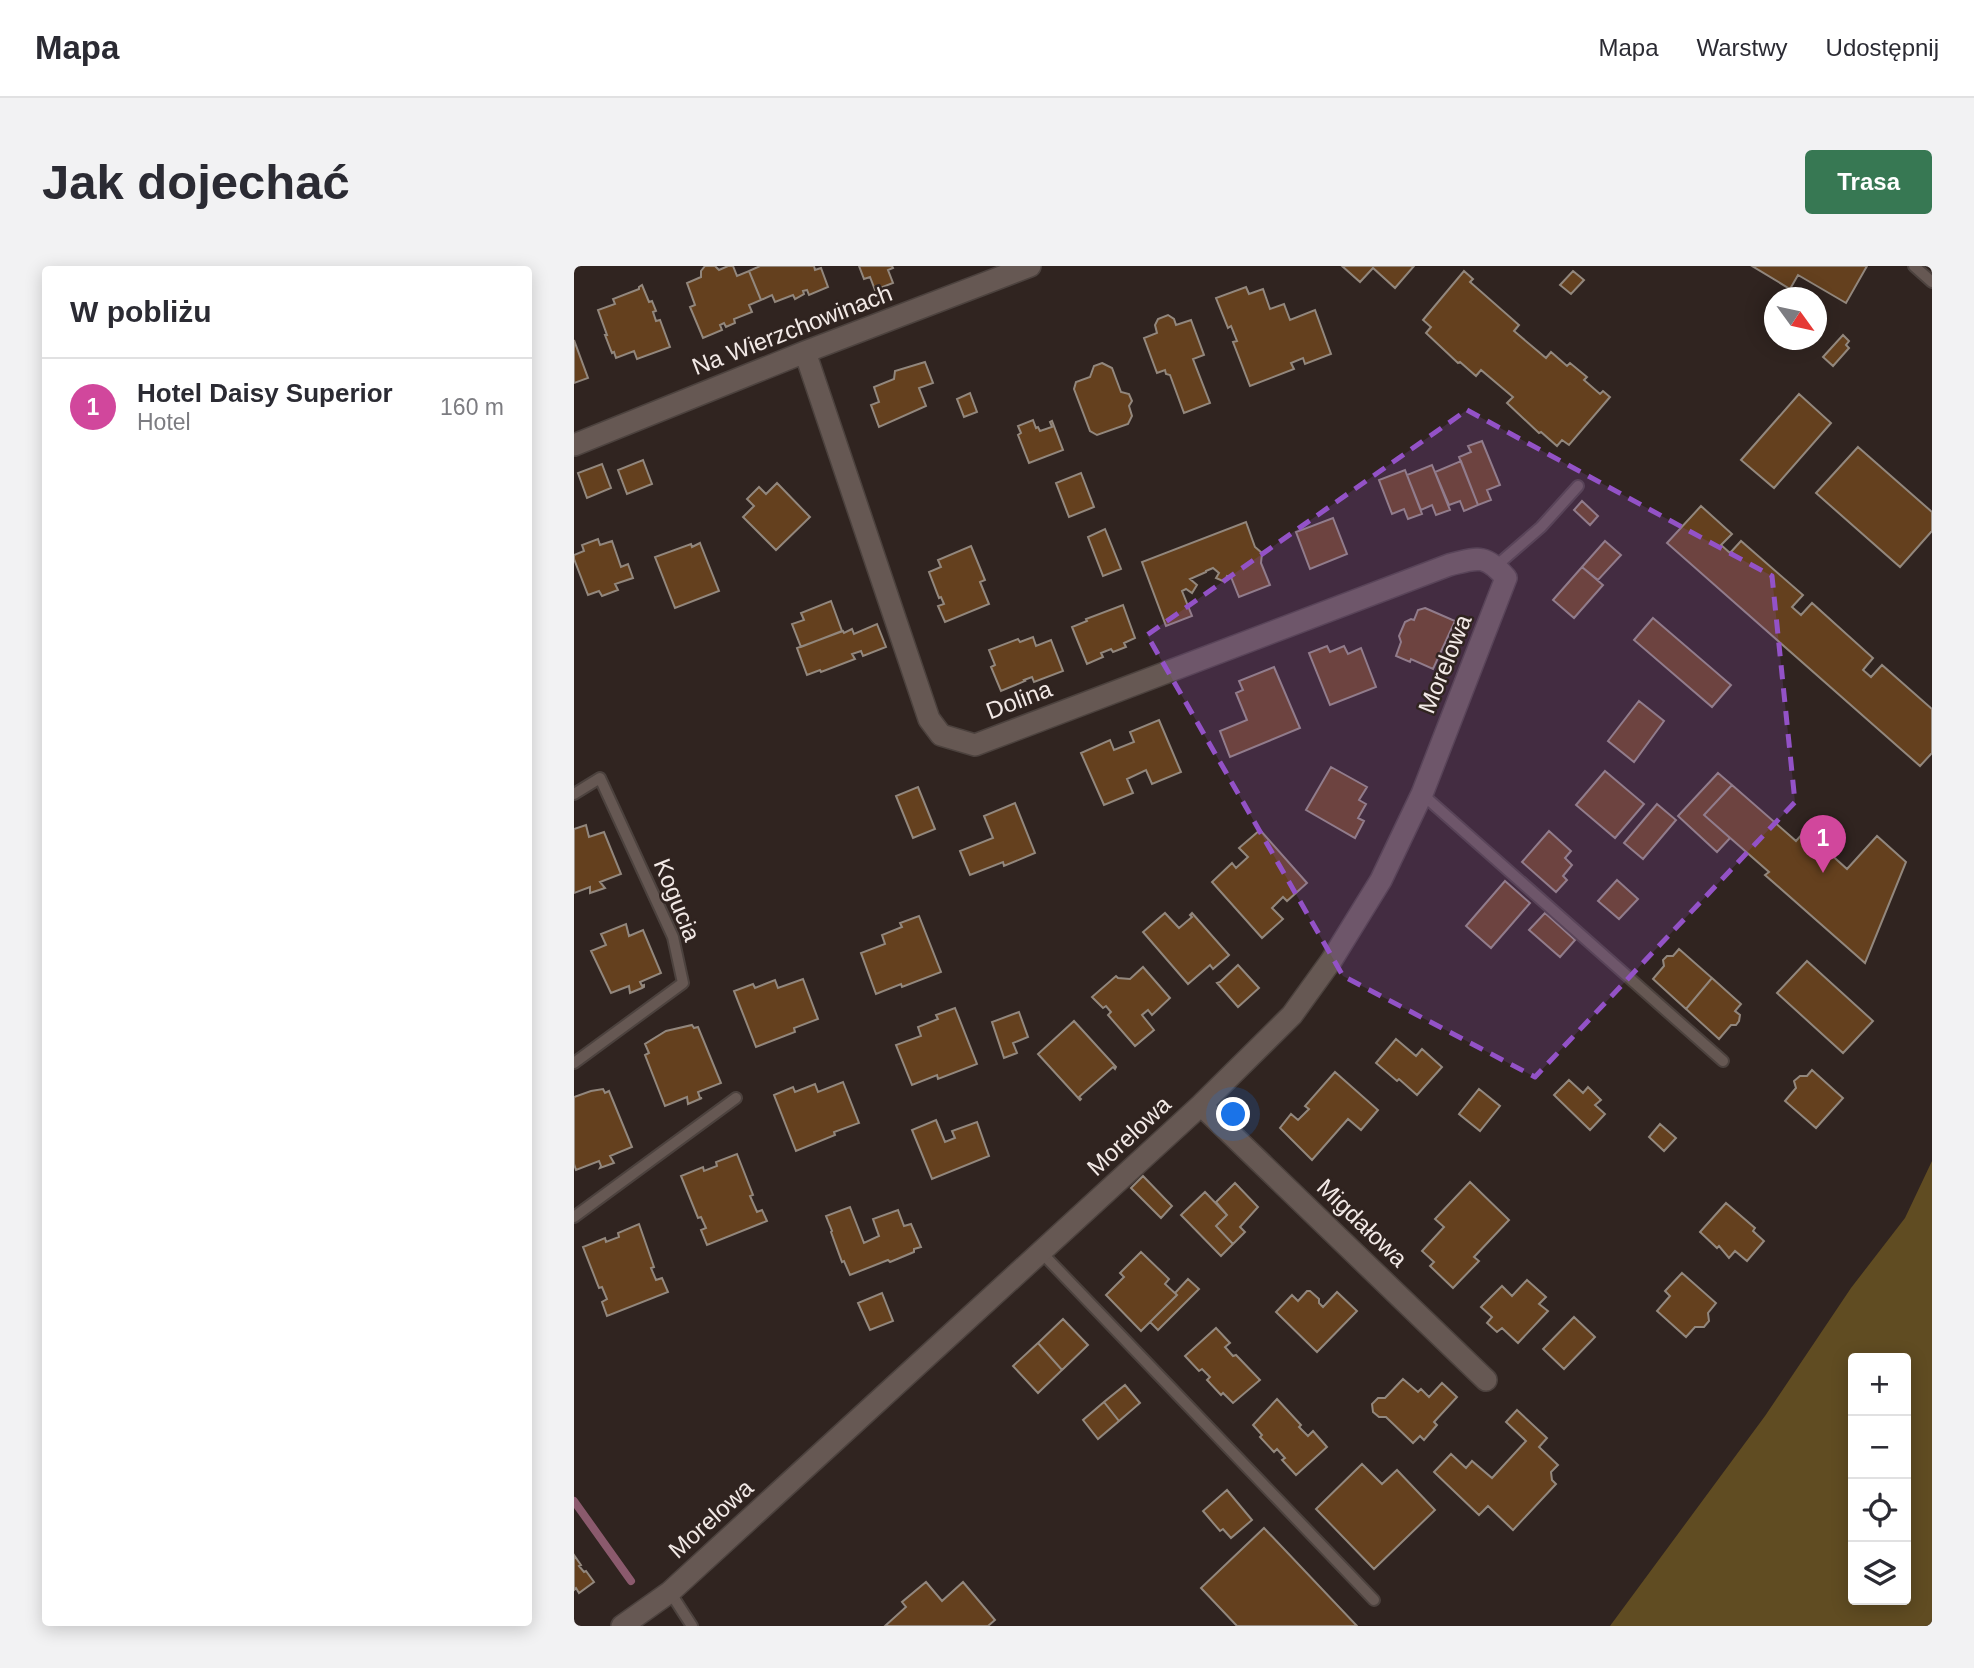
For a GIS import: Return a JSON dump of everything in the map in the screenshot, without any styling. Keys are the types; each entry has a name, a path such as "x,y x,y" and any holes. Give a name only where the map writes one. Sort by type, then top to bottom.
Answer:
{"street":[{"name":"Na Wierzchowinach","path":"574,445 805,352 1030,266"},
{"name":"Dolina","path":"805,352 929,719 941,735 975,745 1449,565 1478,558 1496,566"},
{"name":"Morelowa","path":"622,1626 670,1592 1201,1105 1292,1015 1323,972 1381,880 1422,793 1506,578 1496,566"},
{"name":"Migdałowa","path":"1201,1105 1486,1380"}],"lane":[{"path":"1914,266 1932,282"},
{"path":"1496,566 1541,527 1578,486"},
{"name":"Kogucia","path":"574,794 600,778 673,937 683,983 574,1063"},
{"path":"1422,793 1723,1060"},
{"path":"574,1217 736,1098"},
{"path":"1041,1252 1374,1600"},
{"path":"670,1592 692,1626"}],"highlighted area":[{"path":"1467,410 1772,576 1795,802 1535,1077 1343,976 1147,635"}],"shaded area":[{"path":"1932,1161 1932,1626 1610,1626 1765,1416 1851,1288 1905,1218"}],"building":[{"path":"705,266 715,266 719,270 733,266 737,276 749,271 761,300 749,305 752,312 734,319 735,323 726,327 724,323 720,325 722,330 703,338 690,307 695,305 687,283 701,277"},
{"path":"760,266 814,266 815,270 821,268 828,287 809,295 807,290 803,291 804,294 795,299 793,295 775,302 772,295 761,300 749,271"},
{"path":"859,266 892,266 893,268 888,270 893,283 875,290 870,277 864,279"},
{"path":"1342,266 1414,266 1395,288 1373,268 1360,282"},
{"path":"1752,266 1867,266 1846,303 1827,292 1827,287 1819,287 1798,275 1791,287 1787,287"},
{"path":"1464,271 1473,279 1470,282 1519,325 1514,331 1546,358 1551,352 1567,366 1570,363 1587,377 1584,380 1600,394 1603,391 1610,397 1569,445 1562,440 1557,446 1539,433 1507,403 1513,397 1481,370 1476,376 1458,363 1426,333 1431,327 1423,320"},
{"path":"1573,271 1584,280 1571,294 1560,285"},
{"path":"642,285 649,302 652,301 656,321 660,320 670,347 637,359 634,351 616,358 605,335 598,310 615,304 613,299 639,289"},
{"path":"1246,287 1249,294 1263,289 1270,309 1284,304 1290,320 1315,310 1331,354 1305,364 1303,358 1291,363 1294,369 1250,386 1233,342 1237,341 1231,326 1228,328 1216,298"},
{"path":"1168,315 1174,319 1176,325 1191,320 1204,355 1193,359 1210,403 1184,413 1170,375 1166,374 1165,370 1157,373 1144,338 1157,333 1155,325 1158,319"},
{"path":"1843,335 1849,341 1846,345 1849,348 1833,366 1823,357"},
{"path":"574,340 588,378 574,383"},
{"path":"925,362 933,383 919,388 926,406 879,427 871,405 879,402 874,387 894,379 895,371"},
{"path":"1102,363 1112,368 1121,392 1129,394 1132,416 1128,424 1097,435 1090,431 1074,389 1076,382 1090,377 1094,366"},
{"path":"970,393 977,412 964,417 957,399"},
{"path":"1799,394 1831,423 1774,488 1741,460"},
{"path":"1033,420 1040,431 1052,427 1052,421 1063,450 1029,463 1018,435 1021,433 1018,426"},
{"path":"1482,441 1500,485 1487,490 1491,500 1478,505 1459,457 1471,452 1468,446"},
{"path":"1858,447 1932,512 1932,531 1900,567 1816,493"},
{"path":"643,460 652,484 627,494 618,470"},
{"path":"1461,461 1478,505 1464,511 1460,501 1449,505 1435,472"},
{"path":"602,464 611,488 587,498 578,473"},
{"path":"1432,465 1450,510 1436,515 1432,505 1421,510 1407,475"},
{"path":"1405,470 1422,514 1408,519 1404,509 1392,514 1379,480"},
{"path":"1081,473 1094,507 1069,517 1056,483"},
{"path":"777,483 810,517 776,550 743,517 754,506 747,499 759,487 766,494"},
{"path":"1582,501 1598,516 1590,525 1574,510"},
{"path":"1701,506 1732,534 1721,545 1730,553 1741,541 1803,595 1792,607 1801,615 1812,603 1873,658 1863,670 1871,677 1882,665 1932,709 1932,753 1920,766 1667,543"},
{"path":"1333,518 1347,554 1310,569 1296,532"},
{"path":"1246,522 1255,547 1262,553 1261,563 1270,585 1239,597 1231,577 1227,576 1225,582 1216,578 1219,573 1213,568 1190,579 1197,585 1192,593 1186,589 1182,591 1192,616 1166,626 1142,562"},
{"path":"1105,529 1121,569 1103,576 1088,537"},
{"path":"598,539 600,545 612,541 621,567 628,564 633,578 615,584 618,590 602,596 599,591 588,595 574,559 574,555 584,551 582,545"},
{"path":"1605,541 1621,555 1598,580 1582,567"},
{"path":"700,543 719,591 675,608 655,557"},
{"path":"971,546 985,580 980,582 989,604 945,622 938,606 944,604 929,572 941,567 938,560"},
{"path":"1582,567 1603,585 1574,618 1553,600"},
{"path":"831,601 842,631 801,647 792,624 804,620 801,613"},
{"path":"1123,605 1135,638 1124,643 1126,647 1101,653 1103,657 1087,664 1072,627"},
{"path":"1425,608 1455,621 1433,669 1411,659 1410,662 1396,656 1401,642 1399,636 1405,622 1414,620 1418,610"},
{"path":"1653,618 1731,685 1712,707 1634,640"},
{"path":"877,624 886,647 863,656 861,651 852,654 855,659 807,675 797,648 843,631 844,633 852,629 854,634"},
{"path":"1033,637 1036,646 1051,640 1063,671 1034,682 1032,677 1001,691 991,667 995,665 989,650 1018,639 1020,642"},
{"path":"1327,646 1330,652 1344,646 1348,654 1361,648 1376,687 1330,705 1309,653"},
{"path":"1274,667 1300,728 1230,757 1220,731 1247,720 1236,693 1243,690 1239,681"},
{"path":"1639,701 1664,721 1634,762 1608,741"},
{"path":"1159,720 1181,772 1152,784 1146,770 1127,779 1133,793 1104,805 1081,753 1110,740 1114,750 1134,742 1130,732"},
{"path":"1331,767 1367,787 1359,800 1366,804 1358,818 1364,821 1355,838 1306,810"},
{"path":"1605,771 1644,804 1615,838 1576,805"},
{"path":"1718,773 1732,785 1704,815 1730,838 1717,852 1678,816"},
{"path":"1732,785 1796,841 1805,831 1847,869 1877,836 1906,862 1865,963 1765,875 1769,872 1704,815"},
{"path":"918,787 935,829 913,838 896,796"},
{"path":"1015,803 1035,853 1004,866 1003,862 970,875 960,851 993,838 984,816"},
{"path":"1657,804 1676,820 1643,859 1624,843"},
{"path":"586,825 589,837 604,832 621,874 600,882 605,888 590,893 590,887 574,893 574,829"},
{"path":"1260,830 1307,883 1287,901 1283,897 1272,908 1283,919 1262,938 1212,882 1232,863 1236,868 1248,857 1239,848"},
{"path":"1549,831 1571,851 1565,858 1572,865 1563,876 1567,880 1556,892 1522,862"},
{"path":"1617,880 1638,899 1619,919 1598,901"},
{"path":"1505,881 1530,903 1491,948 1466,926"},
{"path":"1165,913 1179,928 1192,917 1192,913 1229,955 1213,969 1210,965 1188,984 1143,932"},
{"path":"1545,913 1575,940 1560,957 1529,930"},
{"path":"919,916 941,972 876,994 861,953 885,944 882,935 902,927 900,923"},
{"path":"626,924 629,936 643,930 661,973 640,982 644,987 630,993 629,986 611,993 591,951 606,945 601,934"},
{"path":"1679,949 1712,978 1686,1009 1653,979 1664,966 1663,960 1667,956 1673,956"},
{"path":"1807,961 1873,1021 1843,1053 1777,993"},
{"path":"1238,965 1259,988 1238,1007 1217,983"},
{"path":"1143,967 1170,998 1152,1015 1148,1010 1142,1015 1154,1030 1135,1046 1108,1015 1111,1012 1106,1006 1103,1008 1092,997 1116,976 1130,979"},
{"path":"1712,978 1741,1004 1735,1011 1740,1015 1739,1021 1736,1025 1731,1025 1719,1039 1686,1009"},
{"path":"803,979 818,1019 794,1028 795,1032 756,1047 734,991 753,984 755,988 775,980 778,988"},
{"path":"955,1008 977,1064 938,1079 937,1075 912,1085 896,1045 921,1036 918,1027 938,1019 936,1015"},
{"path":"1019,1012 1028,1037 1013,1043 1017,1053 1004,1058 992,1022"},
{"path":"1074,1021 1116,1067 1079,1097 1080,1100 1038,1054"},
{"path":"692,1025 694,1028 698,1027 721,1083 698,1092 702,1098 688,1104 687,1097 665,1106 645,1055 649,1053 645,1044 666,1031"},
{"path":"1396,1039 1416,1056 1422,1049 1442,1067 1417,1095 1376,1063"},
{"path":"1812,1070 1843,1098 1816,1128 1785,1101 1796,1088 1794,1081 1800,1076 1807,1076"},
{"path":"1335,1072 1378,1110 1361,1130 1348,1119 1312,1160 1280,1128 1291,1114 1298,1120 1309,1109 1305,1106"},
{"path":"1569,1080 1583,1093 1588,1087 1601,1100 1595,1105 1605,1114 1590,1130 1554,1095"},
{"path":"843,1082 859,1123 796,1151 774,1095 793,1087 795,1092 815,1084 818,1092"},
{"path":"603,1089 605,1093 609,1091 632,1147 610,1156 614,1163 600,1168 599,1161 576,1170 574,1097"},
{"path":"1479,1089 1500,1106 1480,1131 1459,1114"},
{"path":"936,1120 945,1142 955,1138 952,1131 977,1122 989,1156 932,1179 912,1130"},
{"path":"1660,1124 1676,1138 1664,1151 1649,1137"},
{"path":"737,1154 757,1212 762,1210 767,1221 707,1245 701,1230 706,1228 701,1217 698,1218 681,1176 703,1167 704,1171 717,1166 716,1162"},
{"path":"1143,1176 1172,1206 1161,1218 1131,1188"},
{"path":"1470,1182 1509,1220 1474,1257 1479,1261 1453,1288 1430,1266 1434,1262 1422,1251 1444,1227 1435,1219"},
{"path":"1235,1183 1258,1207 1240,1227 1245,1232 1233,1244 1216,1226 1227,1215 1216,1202"},
{"path":"1205,1192 1227,1215 1216,1226 1233,1244 1221,1256 1181,1215"},
{"path":"1726,1203 1755,1228 1753,1231 1764,1241 1747,1261 1735,1251 1729,1258 1719,1246 1717,1248 1700,1232"},
{"path":"850,1207 864,1243 879,1236 873,1219 898,1210 904,1226 911,1224 921,1247 890,1262 888,1260 850,1275 844,1261 842,1262 826,1216"},
{"path":"639,1224 656,1280 662,1278 668,1292 607,1316 602,1302 607,1299 602,1287 599,1288 583,1247 605,1238 606,1242 619,1237 618,1233"},
{"path":"1141,1252 1169,1279 1165,1284 1177,1295 1141,1331 1106,1295 1124,1277 1120,1273"},
{"path":"1682,1273 1716,1303 1708,1313 1709,1321 1704,1327 1695,1327 1686,1337 1657,1311 1670,1296 1665,1291"},
{"path":"1188,1279 1199,1289 1158,1330 1150,1322 1177,1295 1175,1293"},
{"path":"1527,1280 1546,1297 1539,1304 1548,1311 1518,1343 1502,1328 1497,1332 1487,1323 1492,1317 1481,1307 1502,1286 1512,1296"},
{"path":"1307,1291 1319,1299 1323,1307 1337,1292 1357,1311 1317,1352 1276,1312 1292,1295 1298,1301"},
{"path":"882,1293 893,1321 870,1330 858,1303"},
{"path":"1574,1317 1595,1337 1564,1369 1543,1349"},
{"path":"1063,1319 1088,1345 1062,1370 1038,1343"},
{"path":"1216,1328 1230,1343 1225,1347 1260,1380 1233,1403 1223,1393 1221,1395 1207,1380 1210,1377 1202,1369 1199,1371 1185,1356"},
{"path":"1038,1343 1062,1370 1038,1393 1013,1366"},
{"path":"1403,1379 1418,1392 1421,1389 1429,1397 1442,1383 1457,1397 1434,1422 1437,1425 1424,1440 1420,1436 1413,1443 1386,1417 1379,1417 1373,1412 1372,1404 1378,1398 1385,1398"},
{"path":"1125,1385 1140,1403 1119,1421 1104,1402"},
{"path":"1277,1399 1308,1436 1313,1431 1327,1447 1296,1475 1282,1460 1285,1458 1277,1449 1274,1452 1253,1425"},
{"path":"1104,1402 1119,1421 1098,1439 1083,1420"},
{"path":"1517,1410 1547,1438 1539,1447 1558,1465 1551,1472 1552,1480 1556,1484 1513,1530 1488,1506 1479,1515 1434,1472 1451,1454 1466,1468 1472,1461 1492,1478 1526,1441 1506,1422"},
{"path":"1362,1464 1382,1484 1397,1470 1435,1510 1374,1569 1316,1509"},
{"path":"1227,1490 1252,1520 1231,1538 1223,1529 1220,1531 1203,1511"},
{"path":"1264,1528 1357,1626 1237,1626 1201,1588"},
{"path":"574,1555 581,1565 579,1566 594,1582 579,1593 576,1588 574,1590"},
{"path":"926,1582 942,1601 963,1582 995,1620 988,1626 885,1626 906,1607 902,1602"}],"waterway":[{"path":"574,1501 631,1581"}],"place":[{"name":"Hotel Daisy Superior","path":"1823,873"}]}
